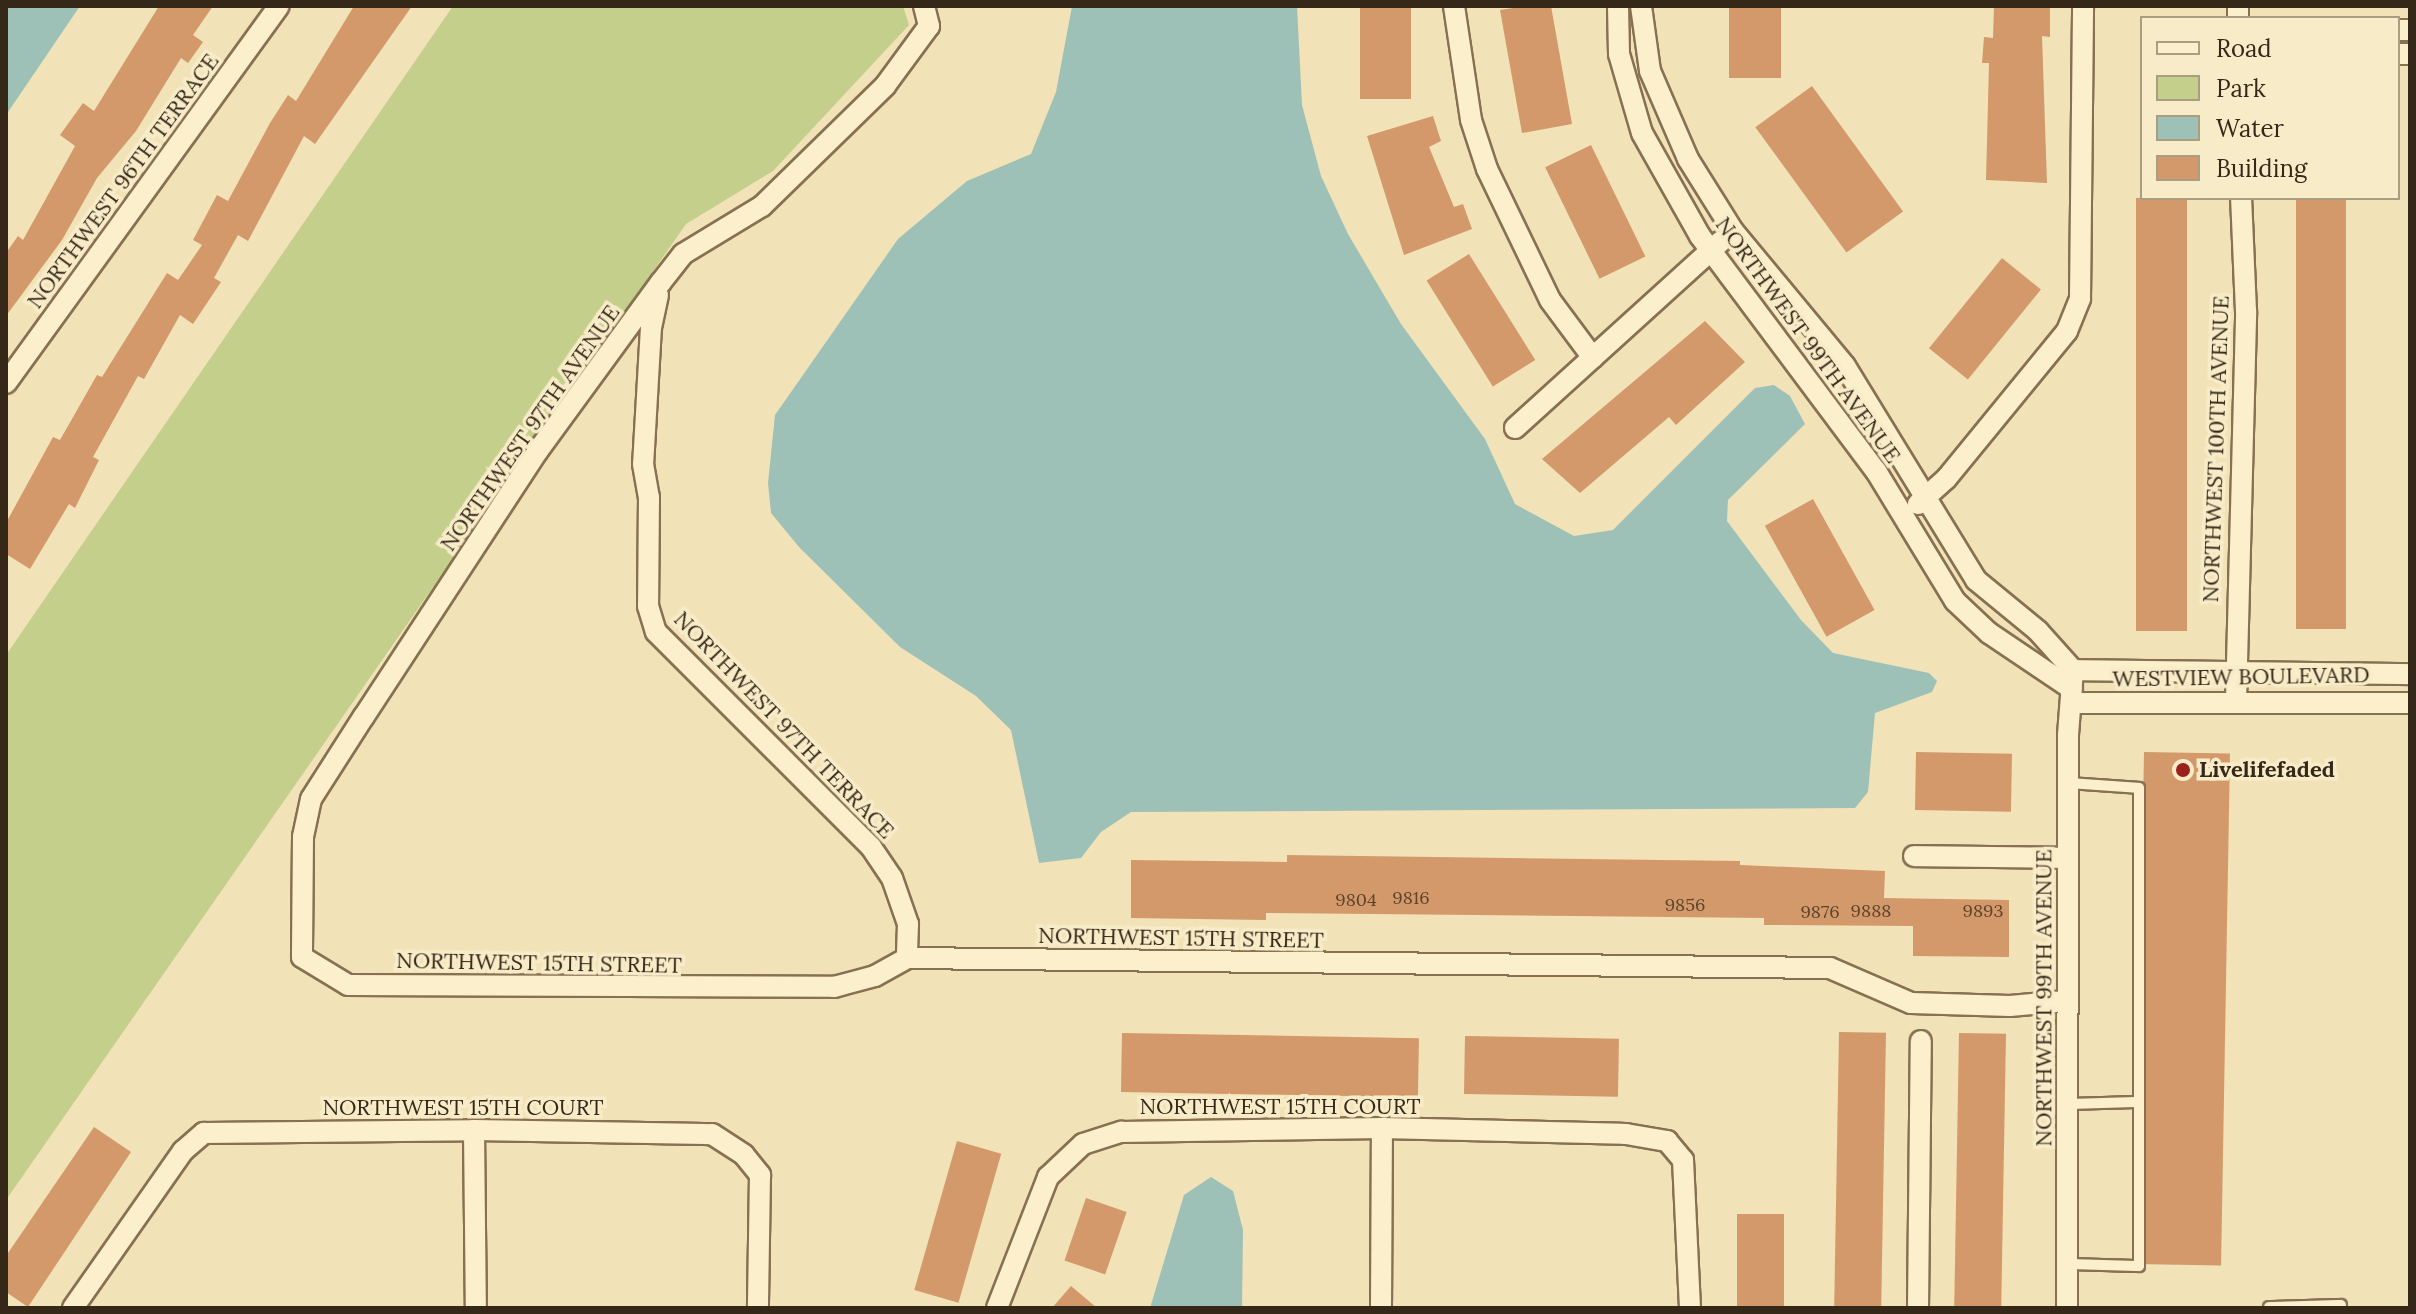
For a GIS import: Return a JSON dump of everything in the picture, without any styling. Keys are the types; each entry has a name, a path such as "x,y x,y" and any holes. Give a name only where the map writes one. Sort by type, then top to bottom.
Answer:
{"street":[{"name":"NORTHWEST 96TH TERRACE","path":"6,383 279,6"},
{"name":"NORTHWEST 97TH AVENUE","path":"302,957 303,837 311,799 537,452 683,254 762,206 885,86 929,26 924,6"},
{"path":"1454,6 1471,120 1487,169 1550,300 1593,358"},
{"name":"NORTHWEST 99TH AVENUE","path":"1618,6 1619,54 1642,133 1710,250 1804,368 1903,516 1955,601 1989,633 2072,687"},
{"name":"NORTHWEST 99TH AVENUE","path":"1641,6 1650,71 1688,159 1733,231 1845,366 1976,580 2038,631 2072,687 2066,1001 2067,1308"},
{"path":"1903,516 1926,498 2067,331 2080,299 2083,6"},
{"name":"NORTHWEST 100TH AVENUE","path":"2236,701 2246,311 2241,200"},
{"path":"1515,428 1733,231"},
{"name":"NORTHWEST 97TH TERRACE","path":"661,282 651,327 643,464 649,497 648,606 656,632 871,847 892,878 908,924 907,958"},
{"name":"WESTVIEW BOULEVARD","path":"2072,687 2236,675 2410,674"},
{"name":"WESTVIEW BOULEVARD","path":"2072,687 2236,701 2410,703"},
{"path":"1914,856 2068,858"},
{"name":"NORTHWEST 15TH STREET","path":"302,957 348,985 756,989 834,987 875,976 907,958 1830,968 1911,1003 2010,1006 2066,1001"},
{"path":"1918,1308 1921,1041"},
{"path":"1381,1308 1382,1128"},
{"name":"NORTHWEST 15TH COURT","path":"997,1308 1048,1177 1083,1144 1121,1132 1382,1128 1626,1134 1667,1141 1683,1160 1690,1308"},
{"path":"474,1130 476,1308"},
{"name":"NORTHWEST 15TH COURT","path":"73,1308 183,1151 204,1133 474,1130 712,1134 744,1155 760,1175 758,1308"}],"lane":[{"path":"2067,1264 2139,1266 2139,788 2070,783"},
{"path":"2066,1104 2139,1102"},
{"path":"2269,1307 2341,1305"}],"green space":[{"path":"453,6 903,6 909,25 773,171 686,224 6,1200 6,655"}],"water":[{"path":"6,6 80,6 6,115"},
{"path":"1072,6 1297,6 1302,105 1321,176 1348,234 1401,324 1485,439 1515,504 1574,536 1613,530 1755,388 1774,385 1790,396 1805,424 1728,500 1727,521 1801,620 1833,653 1929,673 1937,681 1932,692 1875,713 1868,792 1855,808 1131,812 1101,832 1081,858 1039,863 1011,730 976,696 900,647 799,547 771,513 768,483 775,415 898,239 967,181 1031,154 1056,92"},
{"path":"1211,1177 1233,1191 1243,1230 1242,1308 1150,1308 1184,1195"}],"building":[{"path":"159,6 213,6 193,35 203,42 188,63 181,58 136,131 97,178 62,240 6,316 6,253 18,236 23,240 75,146 60,135 83,103 94,111"},
{"path":"354,6 412,6 315,144 304,136 248,241 238,235 214,278 221,282 193,324 180,315 144,379 138,376 93,457 99,460 75,508 69,504 30,569 6,554 6,523 53,437 60,440 97,375 102,377 167,273 178,280 202,245 193,240 217,195 228,201 288,95 296,101"},
{"path":"1360,6 1411,6 1411,99 1360,99"},
{"path":"1551,6 1572,124 1522,133 1500,10"},
{"path":"1729,6 1781,6 1781,78 1729,78"},
{"path":"1994,6 2050,6 2050,37 2042,36 2047,183 1986,180 1989,63 1982,63 1984,37 1993,38"},
{"path":"1812,86 1903,211 1846,253 1755,127"},
{"path":"1433,116 1441,141 1429,147 1454,207 1463,204 1472,229 1404,255 1367,136"},
{"path":"1591,145 1645,256 1600,279 1545,167"},
{"path":"2136,198 2187,200 2187,631 2136,631"},
{"path":"2296,200 2346,200 2346,629 2296,629"},
{"path":"1469,254 1535,360 1493,387 1427,280"},
{"path":"2002,258 2041,289 1968,380 1929,348"},
{"path":"1705,321 1745,362 1676,425 1669,417 1580,493 1542,459"},
{"path":"1813,499 1875,610 1826,637 1765,526"},
{"path":"1916,752 2012,754 2011,812 1915,810"},
{"path":"2144,752 2230,754 2221,1265 2135,1264"},
{"path":"1287,855 1740,861 1740,865 1885,871 1884,898 2009,900 2009,957 1913,956 1913,926 1764,925 1764,918 1266,913 1266,920 1131,918 1131,860 1287,862"},
{"path":"1839,1032 1886,1033 1881,1308 1834,1308"},
{"path":"1122,1033 1419,1038 1418,1097 1121,1092"},
{"path":"1959,1033 2006,1034 2001,1308 1954,1308"},
{"path":"1465,1036 1619,1039 1618,1097 1464,1094"},
{"path":"94,1127 131,1152 28,1307 6,1292 6,1256"},
{"path":"957,1141 1001,1154 958,1303 914,1290"},
{"path":"1086,1198 1127,1212 1105,1274 1065,1260"},
{"path":"1737,1214 1784,1214 1784,1308 1737,1308"},
{"path":"1071,1286 1097,1308 1052,1308"}],"place":[{"name":"Livelifefaded","path":"2183,770"}]}
